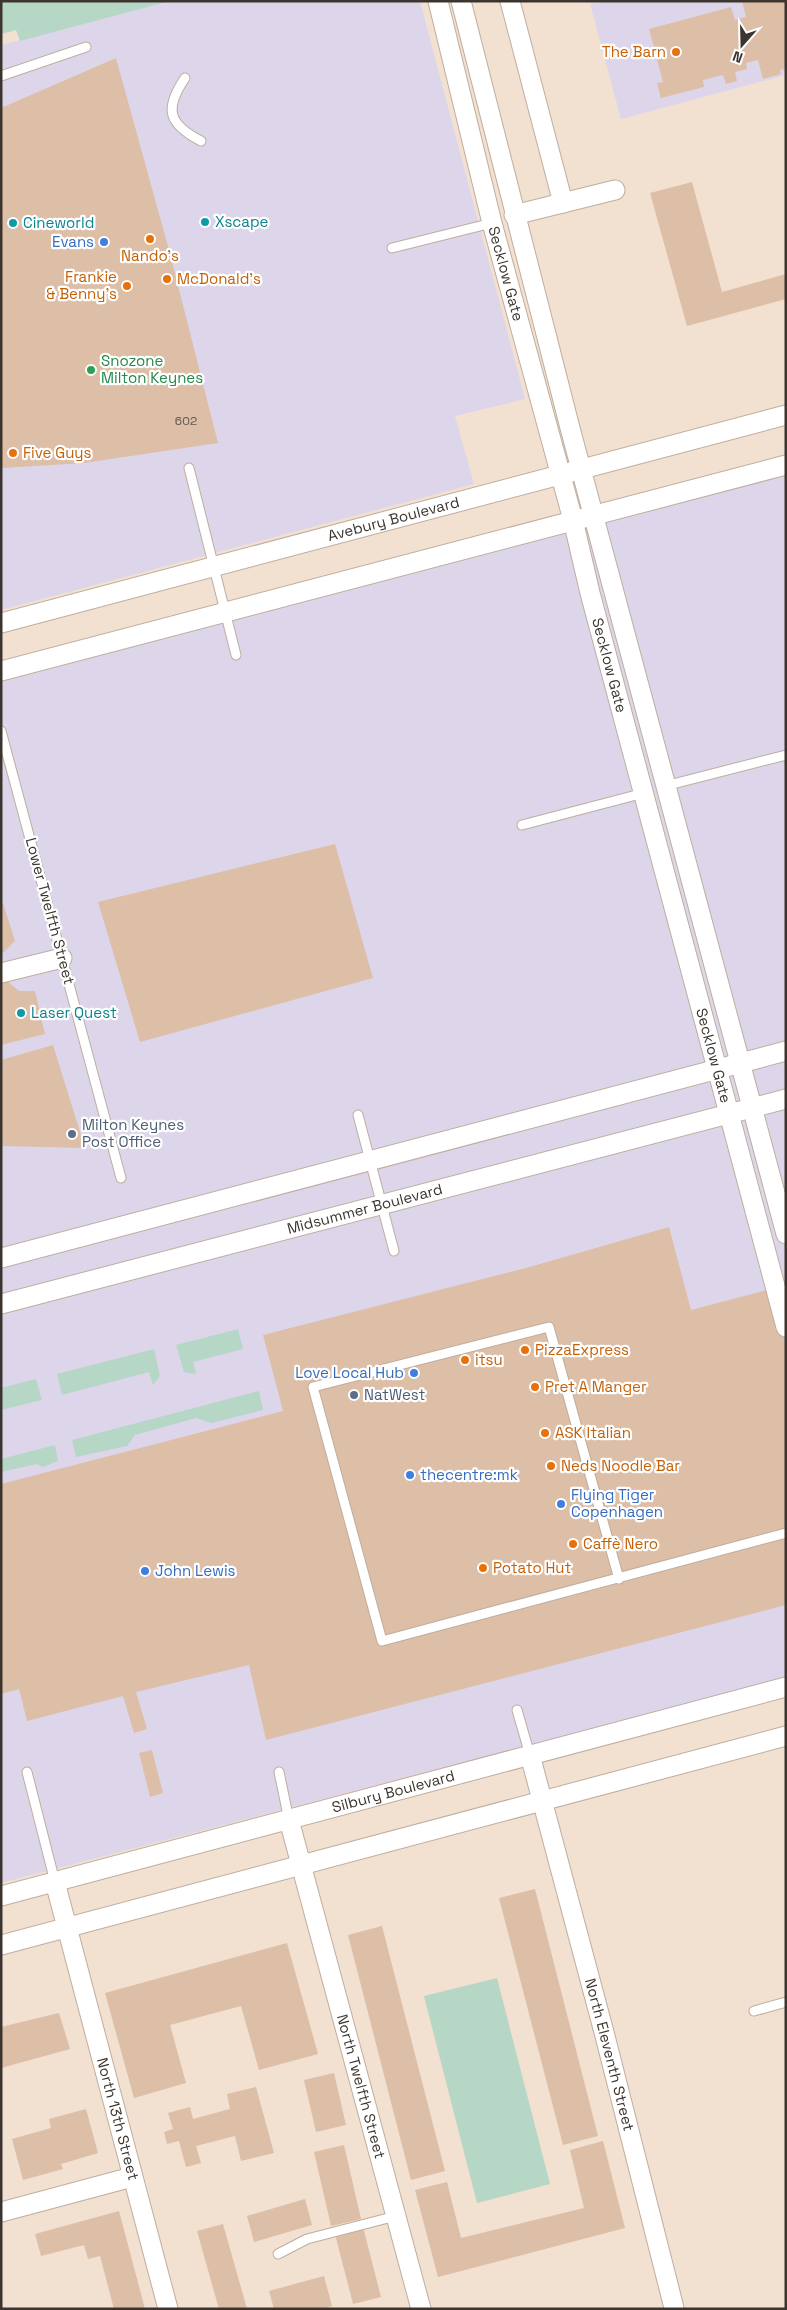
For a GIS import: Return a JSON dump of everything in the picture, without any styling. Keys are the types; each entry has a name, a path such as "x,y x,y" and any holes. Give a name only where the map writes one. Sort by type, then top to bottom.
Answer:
{"street":[{"name":"Secklow Gate","path":"438,1 492,223 573,520 786,1327"},
{"name":"Secklow Gate","path":"461,1 514,216 786,1234"},
{"path":"510,1 563,203"},
{"path":"514,216 616,190"},
{"name":"Avebury Boulevard","path":"1,623 786,415"},
{"path":"1,671 786,465"},
{"path":"1,973 62,958"},
{"path":"1,1258 786,1051"},
{"path":"752,1108 786,1099"},
{"name":"Midsummer Boulevard","path":"1,1304 752,1108"},
{"name":"Silbury Boulevard","path":"1,1896 786,1687"},
{"path":"1,1945 786,1736"},
{"name":"North Eleventh Street","path":"530,1755 605,2036 674,2308"},
{"name":"North Twelfth Street","path":"289,1820 420,2309"},
{"name":"North 13th Street","path":"54,1882 68,1928 168,2309"},
{"path":"1,2212 132,2177"}],"lane":[{"path":"1,76 86,46"},
{"path":"185,78 176,91 172,108 174,120 182,131 201,141"},
{"path":"392,248 492,223"},
{"path":"189,468 236,655"},
{"name":"Lower Twelfth Street","path":"1,731 121,1178"},
{"path":"665,786 786,756"},
{"path":"522,825 644,793"},
{"path":"358,1115 394,1251"},
{"path":"619,1578 549,1327 314,1387 382,1641 619,1578 786,1533"},
{"path":"517,1710 530,1755"},
{"path":"28,1772 54,1882"},
{"path":"279,1772 289,1820"},
{"path":"754,2010 786,2002"},
{"path":"278,2254 307,2239 396,2216"}],"shaded area":[{"path":"170,1 420,1 525,399 455,416 474,484 1,610 1,45"},
{"path":"601,1 786,1 786,75 621,119 590,4"},
{"path":"786,473 786,1678 1,1883 1,682"}],"green space":[{"path":"1,1 170,1 20,41 16,30 1,34"},
{"path":"238,1329 243,1349 193,1362 196,1374 184,1372 176,1345"},
{"path":"154,1349 160,1376 153,1385 149,1372 62,1395 57,1374"},
{"path":"36,1379 42,1400 1,1410 1,1388"},
{"path":"259,1391 263,1410 211,1423 196,1418 135,1435 127,1446 76,1457 72,1440"},
{"path":"55,1445 58,1461 43,1467 37,1464 1,1472 1,1459"},
{"path":"497,1978 550,2184 477,2203 424,1996"}],"building":[{"path":"742,1 786,1 786,69 780,70 781,74 763,79 758,60 746,63 747,69 735,72 737,81 726,84 723,75 703,80 704,87 661,98 657,83 663,82 649,29 731,7 735,20 746,17"},
{"path":"116,58 169,250 218,443 84,463 1,468 1,108"},
{"path":"692,182 722,292 786,274 786,299 687,326 650,193"},
{"path":"335,844 373,978 140,1042 98,902"},
{"path":"1,903 3,903 15,941 1,955"},
{"name":"Laser Quest","path":"6,980 19,991 35,991 45,1034 1,1045 1,981"},
{"path":"53,1045 85,1148 1,1146 1,1060"},
{"name":"thecentre:mk","path":"669,1227 691,1310 786,1285 786,1605 266,1740 249,1665 136,1692 147,1729 134,1733 123,1696 27,1721 19,1689 1,1694 1,1484 283,1411 263,1335 526,1268"},
{"path":"152,1750 163,1793 150,1797 139,1753"},
{"path":"535,1889 598,2136 563,2145 499,1898"},
{"path":"382,1926 445,2171 411,2180 348,1935"},
{"path":"287,1943 318,2054 259,2070 241,2006 170,2025 186,2083 134,2098 105,1993"},
{"path":"59,2013 70,2049 1,2068 1,2027"},
{"path":"334,2073 346,2125 316,2132 304,2080"},
{"path":"256,2087 274,2153 241,2161 235,2136 196,2146 201,2163 186,2167 179,2141 167,2144 164,2132 173,2129 168,2113 190,2107 193,2119 230,2109 227,2094"},
{"path":"86,2109 98,2153 61,2164 63,2169 23,2180 12,2139 51,2128 49,2119"},
{"path":"603,2141 625,2228 438,2277 415,2190 447,2182 461,2238 584,2208 570,2150"},
{"path":"344,2145 361,2219 331,2226 314,2152"},
{"path":"305,2199 312,2225 254,2242 247,2216"},
{"path":"119,2211 145,2309 114,2309 100,2256 88,2259 84,2245 41,2256 35,2234"},
{"path":"223,2224 247,2309 219,2309 197,2231"},
{"path":"363,2227 381,2297 353,2304 335,2234"},
{"path":"324,2276 332,2306 323,2309 274,2309 269,2291"}],"place":[{"name":"The Barn","path":"676,52"},
{"name":"Xscape","path":"205,222"},
{"name":"Cineworld","path":"13,223"},
{"name":"Nando's","path":"150,239"},
{"name":"Evans","path":"104,242"},
{"name":"McDonald's","path":"167,279"},
{"name":"Frankie & Benny's","path":"127,286"},
{"name":"Snozone Milton Keynes","path":"91,370"},
{"name":"Five Guys","path":"13,453"},
{"name":"Laser Quest","path":"21,1013"},
{"name":"Milton Keynes Post Office","path":"72,1134"},
{"name":"PizzaExpress","path":"525,1350"},
{"name":"itsu","path":"465,1360"},
{"name":"Love Local Hub","path":"414,1373"},
{"name":"Pret A Manger","path":"535,1387"},
{"name":"NatWest","path":"354,1395"},
{"name":"ASK Italian","path":"545,1433"},
{"name":"Neds Noodle Bar","path":"551,1466"},
{"name":"thecentre:mk","path":"410,1475"},
{"name":"Flying Tiger Copenhagen","path":"561,1504"},
{"name":"Caffè Nero","path":"573,1544"},
{"name":"Potato Hut","path":"483,1568"},
{"name":"John Lewis","path":"145,1571"}]}
